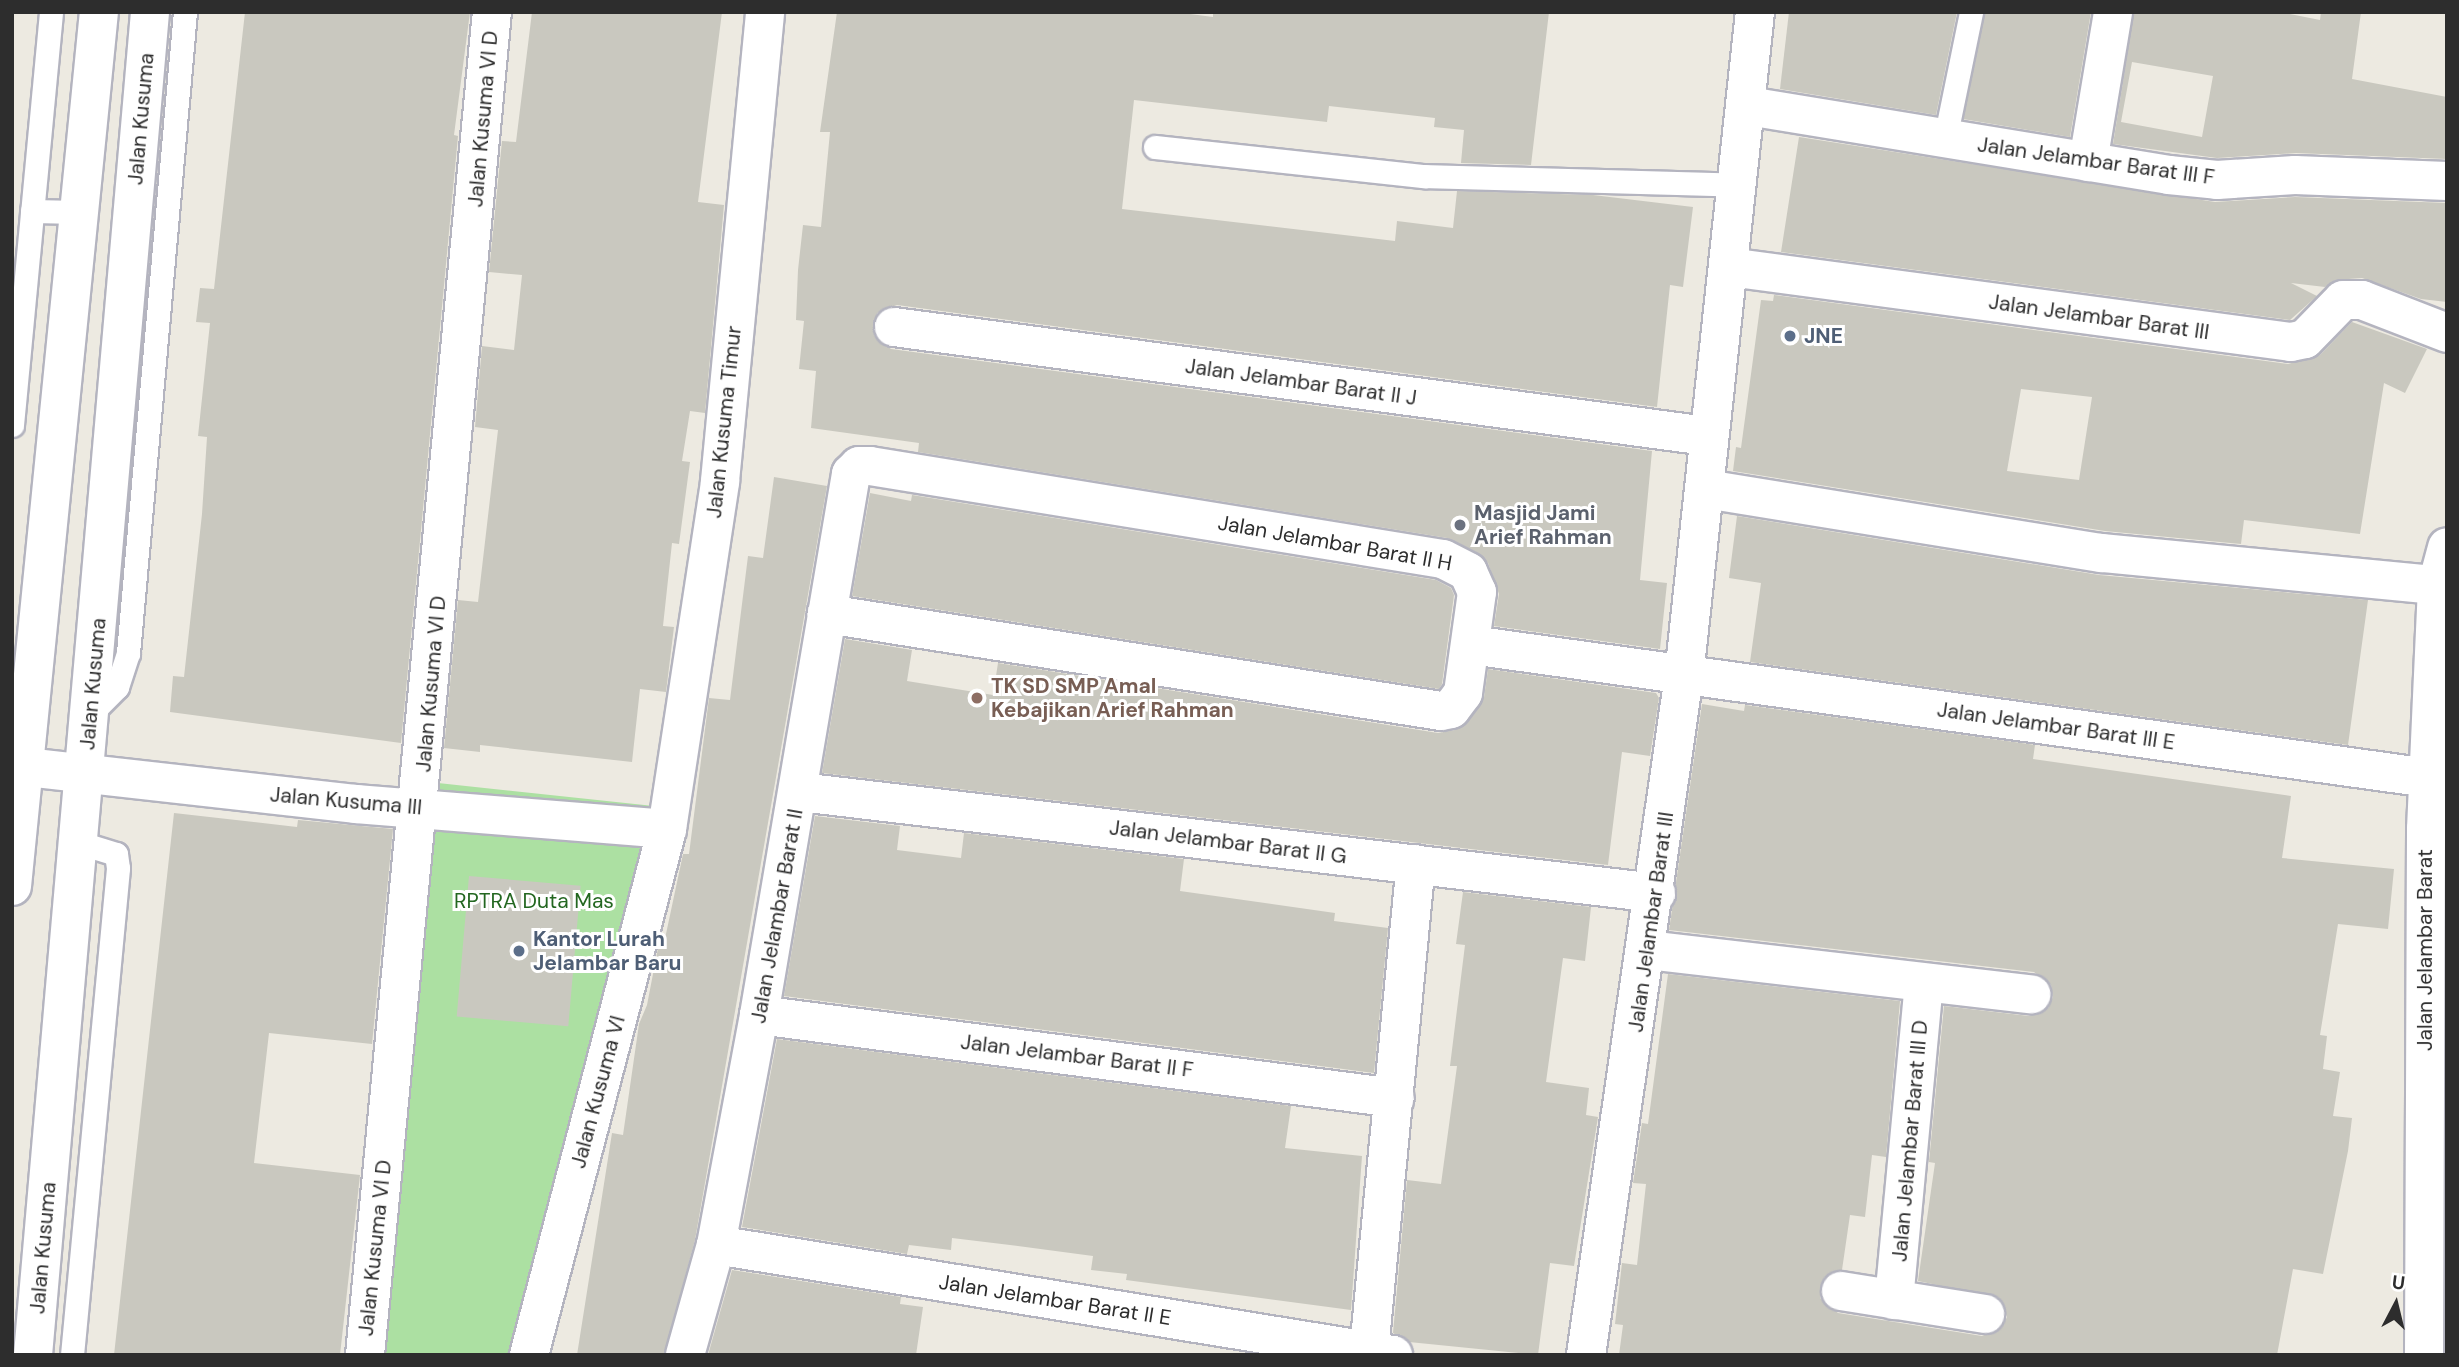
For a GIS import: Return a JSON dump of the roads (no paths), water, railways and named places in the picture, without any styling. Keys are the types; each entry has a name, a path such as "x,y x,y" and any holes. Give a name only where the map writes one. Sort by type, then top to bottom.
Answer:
{"street":[{"path":"12,886 19,762 99,12"},
{"name":"Jalan Kusuma","path":"33,1355 91,713 149,231 150,12"},
{"name":"Jalan Kusuma VI D","path":"365,1355 419,808 492,12"},
{"name":"Jalan Kusuma Timur","path":"667,829 720,481 765,12"},
{"name":"Jalan Jelambar Barat III","path":"1586,1355 1648,950 1684,676 1706,489 1707,436 1748,106 1755,12"},
{"path":"2088,162 2113,12"},
{"name":"Jalan Jelambar Barat III F","path":"1748,106 2088,162 2217,180 2295,175 2447,181"},
{"name":"Jalan Jelambar Barat III","path":"1729,267 2291,342 2305,339 2343,300 2362,300 2447,332"},
{"name":"Jalan Jelambar Barat II J","path":"894,327 1707,436"},
{"name":"Jalan Jelambar Barat II H","path":"827,614 1441,711 1451,709 1464,693 1477,592 1468,572 1443,559 870,466 859,466 851,474"},
{"name":"Jalan Jelambar Barat II","path":"685,1355 716,1245 800,792 851,474"},
{"path":"1706,489 2102,553 2437,585"},
{"name":"Jalan Jelambar Barat","path":"2424,1355 2436,830 2428,778 2437,585 2447,547"},
{"name":"Jalan Jelambar Barat III E","path":"1471,645 2428,778"},
{"name":"Jalan Kusuma III","path":"19,762 86,773 419,808 667,829"},
{"name":"Jalan Jelambar Barat II G","path":"800,792 1656,893"},
{"name":"Jalan Kusuma VI","path":"529,1355 667,829"},
{"path":"1381,1353 1395,1098 1416,864"},
{"path":"1648,950 2031,993"},
{"name":"Jalan Jelambar Barat III D","path":"1894,1300 1924,983"},
{"name":"Jalan Jelambar Barat II F","path":"759,1015 1395,1098"},
{"name":"Jalan Jelambar Barat II E","path":"716,1245 1381,1353"},
{"path":"1841,1291 1985,1314"}],"lane":[{"path":"12,425 51,12"},
{"path":"149,231 185,12"},
{"path":"1945,139 1971,12"},
{"path":"1155,147 1424,176 1738,185"},
{"path":"32,211 79,212"},
{"path":"72,1355 118,868 116,854 79,844"}],"place":[{"name":"JNE","path":"1790,336"},
{"name":"Masjid Jami Arief Rahman","path":"1460,525"},
{"name":"TK SD SMP Amal Kebajikan Arief Rahman","path":"977,698"},
{"name":"Kantor Lurah Jelambar Baru","path":"519,951"}],"park label":[{"name":"RPTRA Duta Mas","path":"534,901"}]}
